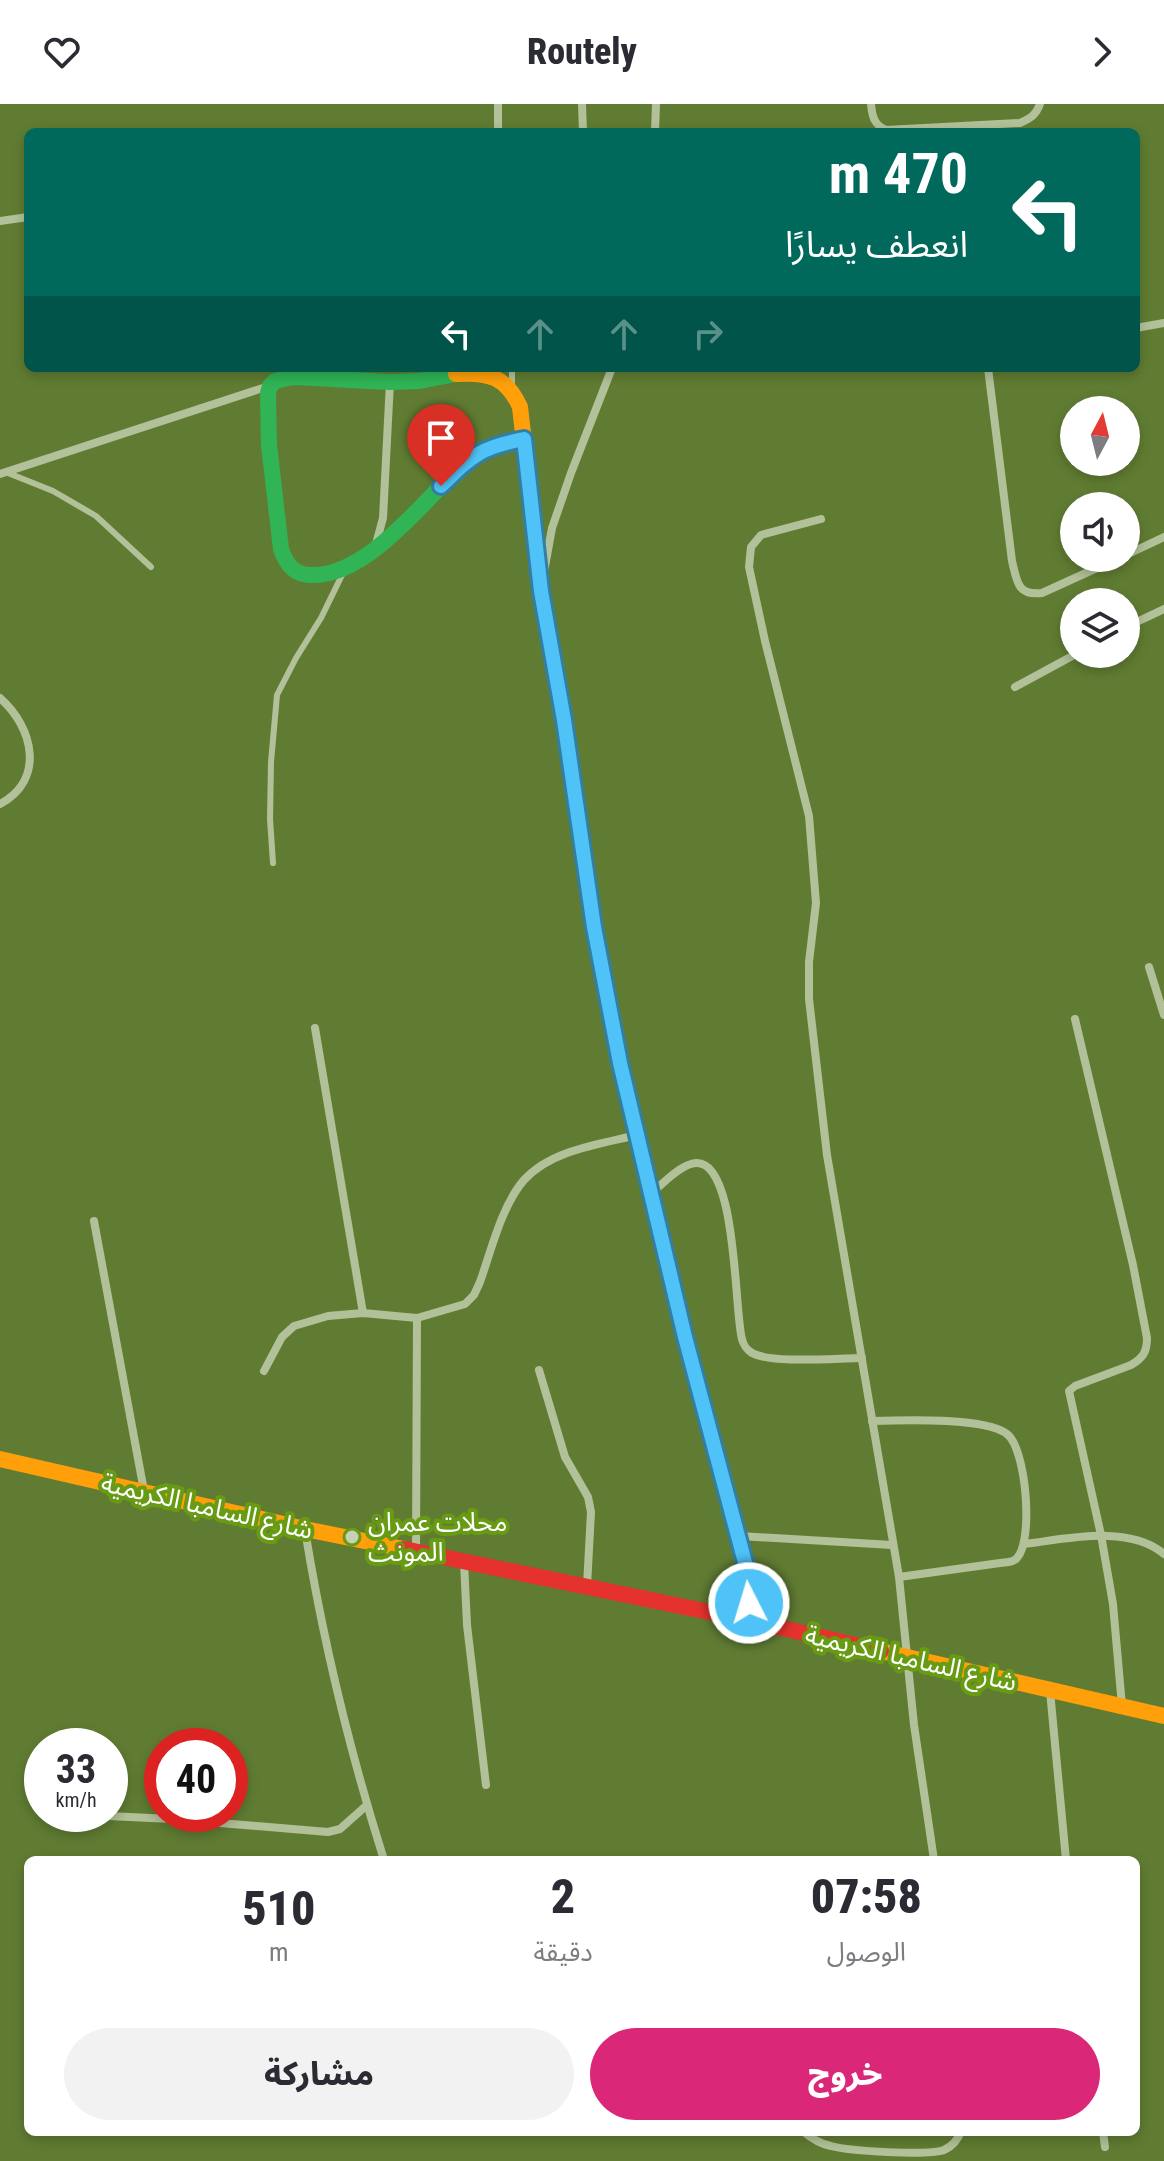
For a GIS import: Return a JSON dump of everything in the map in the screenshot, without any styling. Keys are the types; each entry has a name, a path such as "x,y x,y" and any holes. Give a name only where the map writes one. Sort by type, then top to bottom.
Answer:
{"street":[{"path":"498,104 498,128"},
{"path":"582,104 583,128"},
{"path":"655,128 656,104"},
{"path":"871,104 874,120 882,128"},
{"path":"967,128 1020,123 1031,118 1040,104"},
{"path":"0,221 24,218"},
{"path":"1140,327 1164,323"},
{"path":"541,591 552,528 610,372"},
{"path":"988,372 1012,561 1018,585 1025,592 1042,593 1088,572"},
{"path":"4,473 270,386 280,379 390,382 484,374 502,381 513,391 520,407 541,591 564,720 594,927 620,1063 685,1337 751,1585 748,1620"},
{"path":"374,549 383,518 390,382"},
{"path":"270,386 269,445 283,560 297,573 308,576 320,577 347,566 374,549 408,520 472,455 495,444 524,439"},
{"path":"821,519 761,535 751,547 749,567 809,816 816,903 809,962 809,999 827,1155 899,1577 914,1725 933,1856"},
{"path":"1140,548 1164,537"},
{"path":"1140,620 1164,609"},
{"path":"1015,687 1060,663"},
{"path":"0,698 18,719 30,749 24,785 14,796 0,804"},
{"path":"1149,967 1164,1015"},
{"path":"1075,1019 1133,1265 1147,1338 1147,1347 1139,1361 1069,1391 1113,1604 1122,1706"},
{"path":"315,1028 363,1313"},
{"path":"264,1371 282,1337 294,1326 328,1316 363,1313 417,1318 465,1304 474,1295 511,1199 524,1180 539,1166 562,1155 638,1135"},
{"path":"652,1192 693,1163 709,1167 720,1188 732,1232 739,1327 742,1342 751,1352 765,1357 792,1359 862,1358"},
{"path":"94,1221 144,1492"},
{"path":"416,1551 417,1318"},
{"path":"539,1370 565,1457 588,1497 591,1512 587,1587"},
{"path":"872,1421 944,1421 995,1428 1013,1439 1023,1478 1024,1544 1020,1554 1012,1561 899,1577"},
{"name":"شارع السامبا الكريمية","path":"0,1459 305,1529 748,1620 1164,1716"},
{"path":"305,1529 319,1608 367,1805 383,1856"},
{"path":"1024,1544 1101,1535 1139,1540 1155,1546 1164,1554"},
{"path":"739,1536 892,1545"},
{"path":"464,1562 467,1625 486,1785"},
{"path":"1050,1690 1066,1856"},
{"path":"128,1817 328,1832 340,1829 367,1805"},
{"path":"809,2136 831,2146 867,2151 919,2152 943,2150 954,2144 959,2136"},
{"path":"1104,2136 1105,2147"}],"lane":[{"path":"512,372 513,391"},
{"path":"4,473 53,491 96,516 151,567"},
{"path":"273,863 271,762 277,695 347,566"}],"traffic: fast":[{"path":"456,374 419,381 390,382 293,377 275,381 270,386 269,445 281,549 292,568 311,575 330,573 349,565 368,554 404,524 471,456 490,447 524,439"}],"traffic: slow":[{"path":"456,374 495,378 509,388 520,407 541,591 564,719"},
{"path":"668,1264 751,1585 748,1620"},
{"path":"0,1459 404,1549"},
{"path":"881,1651 1164,1716"}],"traffic: jam":[{"path":"564,719 594,927 620,1063 668,1264"},
{"path":"404,1549 748,1620 881,1651"}],"place":[{"name":"محلات عمران المونث","path":"352,1537"}],"route":[{"path":"441,486 472,455 495,444 524,439 541,591 564,720 594,927 620,1063 685,1337 751,1585 749,1603"}]}
